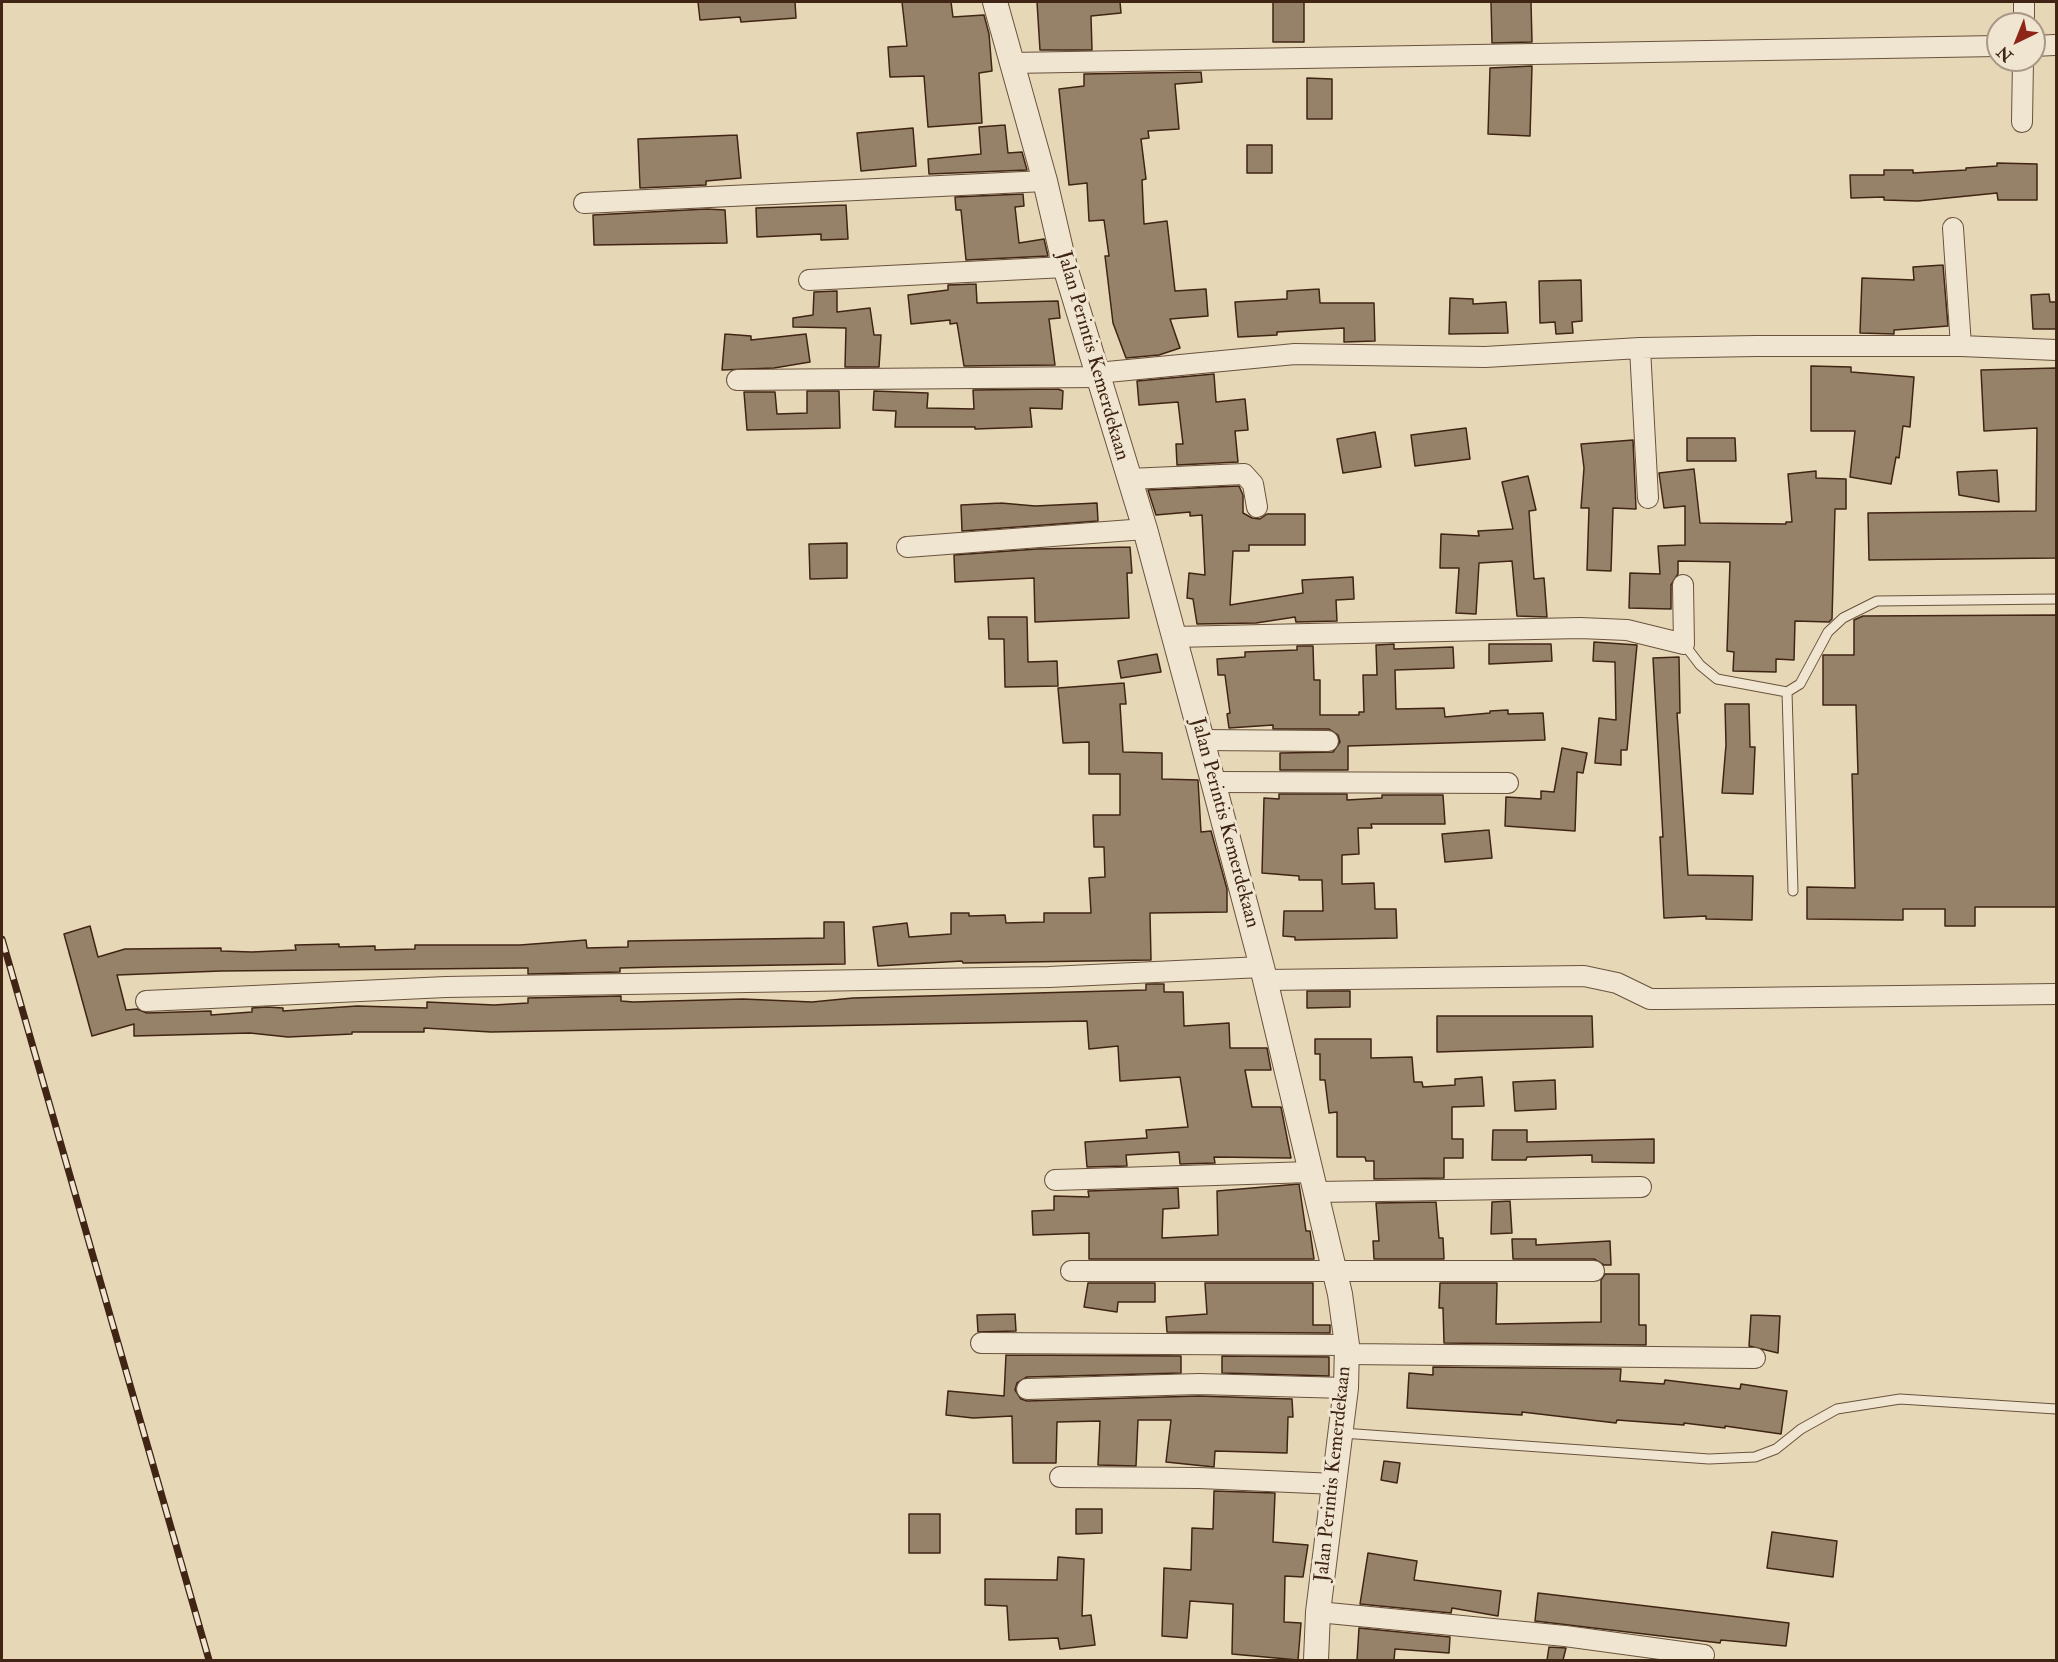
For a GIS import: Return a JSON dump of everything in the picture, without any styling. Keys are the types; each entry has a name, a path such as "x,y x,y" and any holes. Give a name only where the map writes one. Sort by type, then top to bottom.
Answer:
{"street":[{"name":"Jalan Perintis Kemerdekaan","path":"995,2 1045,181 1065,267 1145,529 1202,740 1263,974 1335,1272 1346,1349 1346,1388 1336,1484 1318,1612 1316,1660"},
{"path":"2046,45 2055,45"},
{"path":"1011,63 1986,46"},
{"path":"2022,122 2023,72"},
{"path":"584,203 1045,181"},
{"path":"1953,228 1961,346"},
{"path":"809,280 1065,267"},
{"path":"737,380 1097,375 1295,354 1485,357 1640,348 1961,346 2056,350"},
{"path":"1640,348 1648,498"},
{"path":"1128,479 1244,474 1253,484 1257,507"},
{"path":"907,547 1145,529"},
{"path":"1173,637 1580,628 1627,630 1684,644 1683,585"},
{"path":"1202,740 1328,741"},
{"path":"1212,782 1508,783"},
{"path":"146,1001 446,987 1263,974 1584,976 1617,983 1650,999 2056,994"},
{"path":"1055,1180 1641,1187"},
{"path":"1071,1271 1594,1271"},
{"path":"981,1343 1755,1358"},
{"path":"1027,1389 1199,1384 1346,1388"},
{"path":"1060,1478 1199,1478 1336,1484"},
{"path":"1318,1612 1565,1636 1704,1655"}],"lane":[{"path":"1684,644 1700,665 1718,679 1787,692 1800,684 1828,632 1843,618 1877,602 2056,599"},
{"path":"1787,692 1793,891"},
{"path":"1342,1433 1709,1459 1755,1457 1776,1449 1801,1429 1837,1409 1900,1399 2056,1409"}],"building":[{"path":"698,2 795,2 796,18 741,22 740,17 700,20"},
{"path":"902,2 951,2 953,17 984,15 989,34 992,71 979,73 982,123 928,127 924,76 890,77 888,47 907,46"},
{"path":"1037,2 1120,2 1121,13 1091,16 1092,50 1040,50"},
{"path":"1273,2 1304,2 1304,42 1273,42"},
{"path":"1491,2 1531,2 1532,42 1492,43"},
{"path":"1532,66 1530,136 1488,134 1490,68"},
{"path":"1201,72 1202,82 1175,84 1179,129 1148,131 1149,138 1141,139 1146,179 1142,180 1144,224 1167,221 1175,291 1206,289 1208,316 1170,319 1180,348 1159,355 1126,358 1113,323 1105,256 1109,256 1104,220 1089,221 1087,183 1069,185 1059,89 1084,86 1084,74"},
{"path":"1307,78 1332,79 1332,119 1307,119"},
{"path":"1005,125 1008,153 1022,152 1027,170 929,174 928,159 981,154 979,127"},
{"path":"913,128 916,166 861,171 857,133"},
{"path":"737,135 741,178 706,181 706,185 640,188 638,139"},
{"path":"1247,145 1272,145 1272,173 1247,173"},
{"path":"1997,163 2037,164 2037,200 1998,200 1997,193 1918,201 1884,200 1884,197 1851,198 1850,175 1884,175 1884,170 1913,170 1913,173 1966,170 1966,168 1997,166"},
{"path":"1023,194 1024,206 1015,207 1019,243 1044,239 1048,256 966,260 961,210 956,210 955,197"},
{"path":"846,205 848,239 821,240 821,234 757,237 756,208"},
{"path":"725,210 727,243 594,245 593,215"},
{"path":"1943,265 1948,326 1894,330 1894,334 1860,333 1862,278 1914,280 1913,267"},
{"path":"1581,280 1582,321 1572,322 1573,333 1556,334 1555,322 1540,323 1539,281"},
{"path":"976,284 977,303 1058,301 1060,318 1049,319 1055,365 964,366 957,323 950,324 950,320 911,324 908,295 948,290 948,285"},
{"path":"1319,289 1320,303 1374,303 1375,341 1344,342 1344,328 1238,337 1235,302 1287,299 1287,291"},
{"path":"837,291 837,312 870,308 874,335 881,335 879,367 845,367 846,328 793,327 793,318 813,315 814,292"},
{"path":"2049,294 2050,302 2056,302 2056,329 2033,329 2031,295"},
{"path":"1450,298 1473,299 1473,304 1506,302 1508,333 1449,334"},
{"path":"725,334 751,336 751,340 806,334 810,362 774,368 722,370"},
{"path":"1811,366 1851,367 1851,372 1914,377 1910,427 1903,426 1899,458 1896,457 1891,484 1850,477 1855,431 1811,431"},
{"path":"2056,368 2056,558 1869,560 1868,513 2036,511 2037,428 1984,431 1981,370"},
{"path":"1214,374 1216,402 1245,399 1248,430 1235,431 1238,462 1177,465 1176,444 1183,444 1178,402 1139,405 1137,381"},
{"path":"1058,389 1063,391 1062,409 1030,408 1032,427 975,429 975,427 895,427 896,411 873,410 874,391 928,393 927,408 974,409 973,390"},
{"path":"807,391 839,391 840,428 747,430 744,392 775,392 777,414 807,413"},
{"path":"1466,428 1470,459 1415,466 1411,435"},
{"path":"1375,432 1381,467 1343,473 1337,439"},
{"path":"1687,438 1735,438 1736,461 1687,461"},
{"path":"1633,440 1636,509 1613,508 1611,571 1587,570 1589,508 1581,508 1584,468 1581,444"},
{"path":"1694,469 1700,523 1786,524 1786,522 1792,522 1788,474 1816,471 1816,478 1846,479 1846,509 1835,509 1832,619 1829,622 1795,621 1794,660 1776,659 1776,672 1733,671 1734,652 1727,651 1730,562 1678,561 1678,574 1671,585 1671,609 1629,608 1630,573 1660,574 1658,546 1685,545 1685,506 1664,508 1659,473"},
{"path":"1997,470 1999,502 1959,495 1957,472"},
{"path":"1528,476 1536,510 1529,511 1534,579 1544,578 1547,617 1517,616 1512,561 1479,563 1476,614 1456,613 1459,568 1440,568 1441,534 1479,536 1478,531 1513,529 1502,482"},
{"path":"1239,486 1243,495 1243,513 1252,518 1260,519 1267,514 1305,514 1305,545 1249,545 1249,551 1233,551 1230,605 1303,593 1302,580 1353,577 1354,599 1336,600 1337,621 1296,622 1295,617 1256,623 1197,624 1193,599 1187,598 1189,573 1205,575 1202,515 1190,516 1190,512 1156,515 1148,490"},
{"path":"1001,503 1035,506 1097,503 1098,521 962,531 961,505"},
{"path":"847,543 847,578 810,579 809,544"},
{"path":"1130,547 1132,573 1127,573 1129,618 1035,622 1034,578 955,582 954,555 1037,549"},
{"path":"2056,615 2056,907 1975,907 1975,926 1945,926 1945,909 1903,909 1903,920 1807,919 1807,887 1855,888 1852,774 1858,774 1856,705 1823,705 1823,655 1854,655 1854,620 1863,616"},
{"path":"988,617 1027,617 1028,662 1057,661 1058,686 1005,687 1004,639 989,639"},
{"path":"1594,642 1637,645 1627,750 1621,750 1621,765 1595,763 1599,718 1616,720 1615,662 1593,661"},
{"path":"1394,644 1394,649 1453,647 1454,668 1395,670 1396,709 1444,708 1445,717 1508,710 1508,714 1543,713 1545,740 1348,746 1348,770 1280,770 1280,753 1333,752 1340,742 1338,735 1329,729 1273,729 1273,725 1229,728 1227,714 1230,713 1225,675 1218,675 1217,659 1245,657 1245,652 1297,650 1297,646 1313,646 1314,680 1320,680 1320,715 1359,715 1359,712 1364,712 1363,675 1377,675 1376,645"},
{"path":"1489,644 1551,644 1552,661 1489,664"},
{"path":"1157,654 1161,672 1121,678 1118,661"},
{"path":"1679,657 1680,713 1677,713 1688,875 1753,876 1752,920 1706,919 1706,916 1664,918 1660,837 1663,837 1653,658"},
{"path":"1124,683 1126,704 1120,704 1123,752 1162,753 1162,779 1198,780 1201,832 1211,831 1227,889 1227,912 1150,913 1151,960 963,963 962,961 878,966 873,927 907,923 909,937 951,934 951,913 969,913 969,916 1005,915 1006,923 1044,922 1044,913 1091,913 1089,878 1105,877 1104,847 1094,847 1093,815 1120,815 1120,774 1089,774 1089,742 1063,743 1058,688"},
{"path":"1725,704 1749,704 1750,747 1755,747 1753,794 1722,793 1726,745"},
{"path":"1562,748 1587,753 1583,773 1577,772 1575,831 1505,826 1506,797 1541,799 1541,791 1554,792"},
{"path":"1279,794 1347,794 1347,800 1382,798 1382,795 1443,795 1445,824 1371,824 1372,828 1358,828 1359,854 1342,855 1342,884 1374,883 1375,909 1396,909 1397,938 1295,940 1295,937 1283,936 1284,911 1323,911 1322,880 1299,880 1299,876 1262,873 1264,798 1279,799"},
{"path":"1489,830 1492,858 1445,862 1442,834"},
{"path":"824,922 844,922 845,964 620,968 620,972 528,974 528,968 521,968 221,971 117,975 126,1010 137,1009 147,1013 211,1011 211,1015 252,1012 252,1008 267,1007 283,1008 283,1011 357,1006 427,1008 427,1002 494,1005 528,1003 528,998 621,996 621,1001 633,1002 743,999 812,1002 853,998 1146,990 1146,984 1164,984 1164,992 1183,992 1184,1026 1229,1023 1230,1048 1267,1048 1271,1070 1245,1070 1252,1107 1281,1107 1291,1158 1214,1157 1215,1163 1180,1164 1179,1152 1126,1155 1127,1166 1087,1167 1085,1142 1147,1138 1146,1130 1188,1127 1180,1077 1120,1081 1118,1046 1089,1049 1087,1021 491,1032 424,1028 424,1032 352,1032 352,1034 288,1037 250,1033 134,1036 134,1024 92,1036 64,934 90,926 98,957 125,949 221,948 221,951 252,952 296,950 295,945 339,944 339,947 375,946 375,950 415,949 415,945 520,945 586,940 587,948 628,947 628,941 824,938"},
{"path":"1307,991 1350,991 1350,1007 1307,1008"},
{"path":"1437,1016 1592,1016 1593,1047 1437,1052"},
{"path":"1315,1039 1371,1039 1371,1058 1412,1057 1414,1082 1422,1082 1423,1087 1455,1085 1455,1079 1482,1077 1484,1106 1452,1107 1452,1139 1463,1139 1463,1158 1444,1158 1444,1178 1374,1179 1374,1161 1366,1161 1365,1157 1337,1157 1337,1112 1329,1113 1325,1080 1320,1080 1320,1054 1315,1054"},
{"path":"1555,1080 1556,1109 1515,1111 1513,1082"},
{"path":"1493,1130 1527,1130 1527,1142 1654,1139 1654,1163 1592,1162 1592,1155 1492,1160"},
{"path":"1299,1184 1306,1231 1310,1231 1314,1259 1089,1259 1089,1233 1033,1235 1032,1211 1054,1210 1054,1196 1089,1197 1088,1191 1178,1188 1179,1208 1163,1209 1162,1238 1218,1235 1217,1191"},
{"path":"1510,1201 1512,1233 1491,1234 1492,1202"},
{"path":"1436,1202 1439,1238 1443,1238 1444,1259 1374,1259 1373,1241 1379,1241 1376,1203"},
{"path":"1512,1239 1536,1239 1536,1245 1610,1241 1611,1265 1604,1265 1594,1259 1513,1259"},
{"path":"1605,1274 1639,1274 1639,1325 1646,1325 1646,1345 1444,1343 1443,1308 1439,1308 1440,1283 1497,1283 1496,1324 1601,1322 1601,1280"},
{"path":"1088,1283 1155,1283 1155,1302 1118,1302 1117,1312 1084,1307"},
{"path":"1205,1283 1313,1283 1313,1325 1330,1325 1330,1333 1167,1332 1166,1317 1207,1314"},
{"path":"1015,1314 1016,1331 978,1332 977,1315"},
{"path":"1751,1315 1780,1316 1778,1353 1749,1346"},
{"path":"1006,1355 1181,1356 1181,1373 1027,1377 1017,1383 1015,1390 1021,1399 1027,1401 1199,1396 1292,1399 1293,1417 1288,1417 1287,1453 1215,1451 1214,1467 1166,1462 1171,1420 1138,1420 1136,1466 1098,1465 1100,1421 1057,1422 1056,1463 1013,1463 1012,1416 973,1418 946,1415 948,1391 1004,1396"},
{"path":"1222,1356 1329,1357 1329,1376 1222,1373"},
{"path":"1433,1367 1621,1369 1620,1381 1664,1384 1665,1380 1740,1389 1741,1384 1787,1391 1781,1434 1684,1423 1684,1425 1617,1420 1616,1423 1522,1412 1522,1415 1407,1408 1409,1373 1433,1375"},
{"path":"1384,1461 1400,1463 1397,1483 1381,1480"},
{"path":"1214,1491 1275,1493 1273,1542 1308,1545 1303,1577 1285,1576 1284,1622 1301,1623 1298,1660 1232,1654 1233,1604 1190,1601 1187,1638 1162,1636 1164,1568 1191,1570 1192,1528 1213,1529"},
{"path":"1076,1509 1102,1509 1102,1533 1076,1534"},
{"path":"909,1514 940,1514 940,1553 909,1553"},
{"path":"1772,1532 1837,1541 1833,1577 1767,1568"},
{"path":"1368,1553 1417,1561 1414,1580 1501,1591 1498,1616 1452,1608 1451,1613 1360,1604"},
{"path":"1058,1557 1084,1559 1082,1616 1091,1615 1095,1645 1060,1649 1058,1638 1009,1640 1007,1606 985,1605 985,1579 1057,1580"},
{"path":"1538,1593 1789,1623 1786,1646 1721,1640 1720,1643 1535,1621"},
{"path":"1359,1628 1450,1637 1449,1653 1395,1649 1394,1660 1357,1660"},
{"path":"1549,1647 1566,1648 1563,1660 1547,1660"}],"railway":[{"path":"2,939 209,1660"}]}
